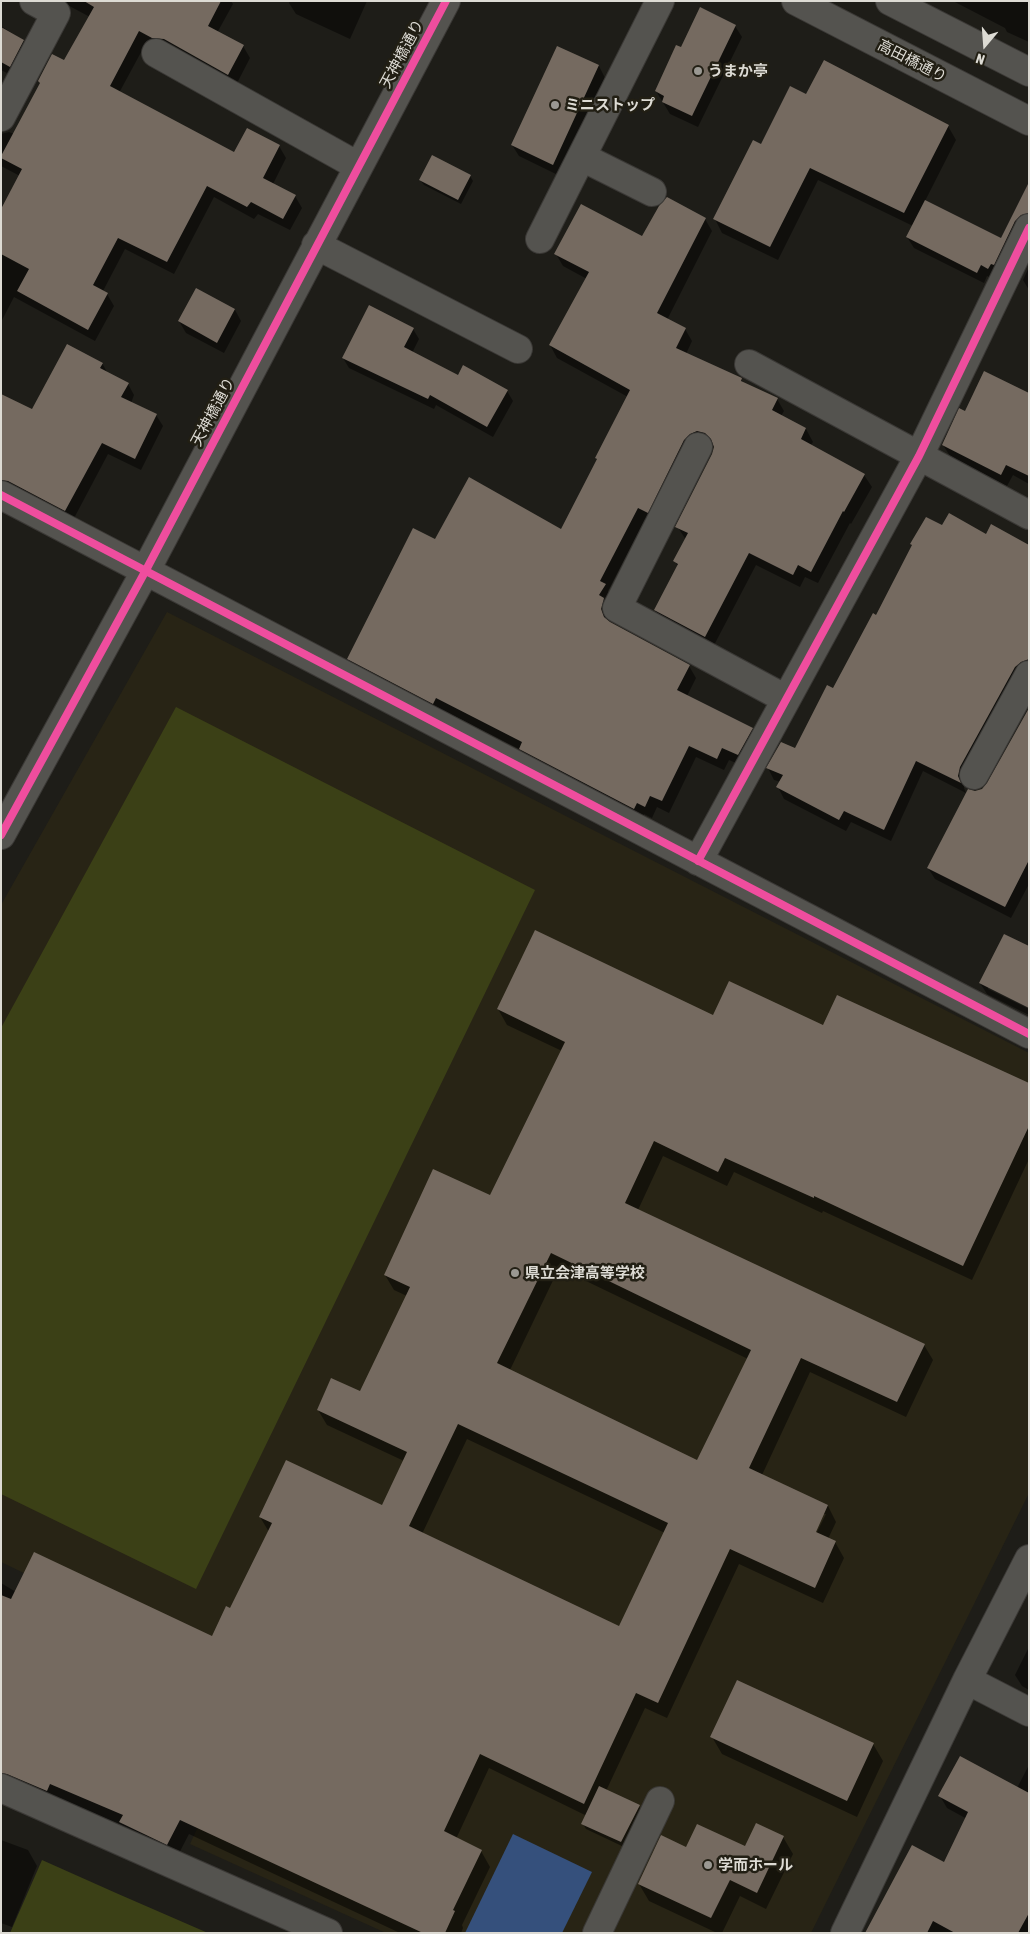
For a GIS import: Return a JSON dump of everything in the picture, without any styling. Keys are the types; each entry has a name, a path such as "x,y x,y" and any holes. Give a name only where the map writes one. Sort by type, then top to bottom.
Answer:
{"street":[{"path":"1,117 56,13 34,1"},
{"name":"天神橋通り","path":"1,835 146,570 316,244 446,1"},
{"path":"540,239 660,1"},
{"name":"高田橋通り","path":"796,1 1029,120"},
{"path":"890,1 1029,72"},
{"path":"156,52 358,166"},
{"path":"582,157 652,192"},
{"path":"698,860 920,456 1029,228"},
{"path":"316,244 518,349"},
{"path":"749,364 1029,515"},
{"path":"698,447 617,608 786,699"},
{"path":"1,495 1029,1034"},
{"path":"974,775 1029,675"},
{"path":"845,1933 967,1680 1029,1559"},
{"path":"967,1680 1029,1712"},
{"path":"1,1788 328,1933"},
{"path":"597,1933 660,1801"}],"shaded area":[{"name":"県立会津高等学校","path":"167,612 1029,1053 1029,1493 811,1933 386,1933 190,1844 261,1687 1,1562 1,905"}],"green space":[{"path":"176,707 535,890 196,1589 1,1494 1,1028"},
{"path":"42,1860 116,1893 208,1933 10,1933"}],"water":[{"path":"513,1834 592,1872 562,1933 465,1933"}],"building":[{"path":"84,1 221,1 208,26 244,45 228,75 164,39 152,38 139,31 110,86 234,152 247,128 280,145 263,178 296,195 283,219 251,202 247,207 207,186 167,262 118,238 93,285 108,293 88,330 17,291 29,269 1,254 1,209 22,169 1,158 1,156 40,83 38,81 52,54 64,60 94,7"},
{"path":"700,7 736,25 692,116 662,102 664,96 655,91 676,45 681,47"},
{"path":"1,27 24,40 10,67 1,62"},
{"name":"ミニストップ","path":"557,46 599,65 553,165 511,145"},
{"path":"824,60 949,125 904,213 810,168 770,247 713,219 753,140 761,144 790,86 806,94"},
{"path":"432,155 471,175 458,200 419,180"},
{"path":"1029,182 1029,213 1021,215 1015,221 994,265 991,264 988,269 981,265 977,273 906,237 925,200 1001,238"},
{"path":"667,197 706,218 657,313 686,328 676,348 742,378 741,381 778,398 772,410 806,428 801,439 865,474 811,572 798,565 793,575 749,553 705,637 654,610 678,564 673,561 688,533 675,527 714,447 711,439 705,433 697,431 690,434 684,440 648,513 638,508 600,581 606,584 599,595 604,598 601,609 604,617 610,622 690,665 677,690 753,728 738,755 722,748 717,759 689,746 662,801 650,796 645,807 637,803 634,809 519,749 522,742 436,698 433,704 347,659 413,528 435,539 469,477 561,529 630,390 549,345 589,272 554,254 581,204 642,236 659,206"},
{"path":"196,288 235,309 217,343 178,321"},
{"path":"369,305 414,328 404,347 458,375 463,365 508,390 487,427 430,395 428,399 342,358"},
{"path":"67,344 103,363 100,368 129,383 121,397 157,414 135,459 102,443 65,511 8,481 1,480 1,394 32,409"},
{"path":"984,371 1029,393 1029,476 1006,465 1001,475 942,445 959,408 965,411"},
{"path":"949,513 986,534 991,524 1029,545 1029,659 1015,667 960,767 958,776 961,783 916,761 884,830 844,811 839,820 776,787 783,775 766,768 781,742 795,748 827,685 833,688 873,613 876,615 912,545 910,544 926,517 942,525"},
{"path":"1029,708 1029,860 1005,907 927,868 968,789 975,791 982,789 987,783"},
{"path":"535,930 713,1015 729,981 823,1025 837,995 1029,1083 1029,1126 963,1266 814,1196 814,1198 725,1158 718,1172 654,1141 625,1203 925,1344 897,1402 801,1358 749,1468 828,1505 816,1532 836,1541 815,1588 730,1549 658,1703 636,1693 584,1804 480,1754 444,1831 482,1850 453,1910 455,1911 445,1933 423,1933 180,1820 167,1845 119,1822 123,1815 50,1784 47,1791 1,1773 1,1595 11,1599 34,1552 212,1636 226,1606 230,1608 272,1523 259,1517 286,1460 382,1505 407,1452 317,1410 331,1378 360,1391 410,1287 384,1275 433,1169 490,1195 565,1042 497,1009","holes":["551,1253 751,1350 697,1460 497,1363","458,1424 668,1523 619,1626 409,1526"]},
{"path":"1004,934 1029,946 1029,1008 979,983"},
{"path":"737,1680 874,1743 847,1801 710,1737"},
{"path":"960,1756 1029,1793 1029,1913 1018,1933 955,1933 933,1921 927,1933 865,1933 912,1845 944,1862 968,1812 938,1796"},
{"path":"599,1786 640,1805 621,1842 581,1824"},
{"name":"学而ホール","path":"756,1823 784,1836 757,1893 730,1880 711,1918 638,1884 661,1835 686,1847 697,1824 745,1846"}],"cycle path":[{"path":"1,835 146,570 446,1"},
{"path":"698,861 919,456 1029,228"},
{"path":"1,495 1029,1034"}],"place":[{"name":"うまか亭","path":"698,71"},
{"name":"ミニストップ","path":"555,105"},
{"name":"県立会津高等学校","path":"515,1273"},
{"name":"学而ホール","path":"708,1865"}]}
